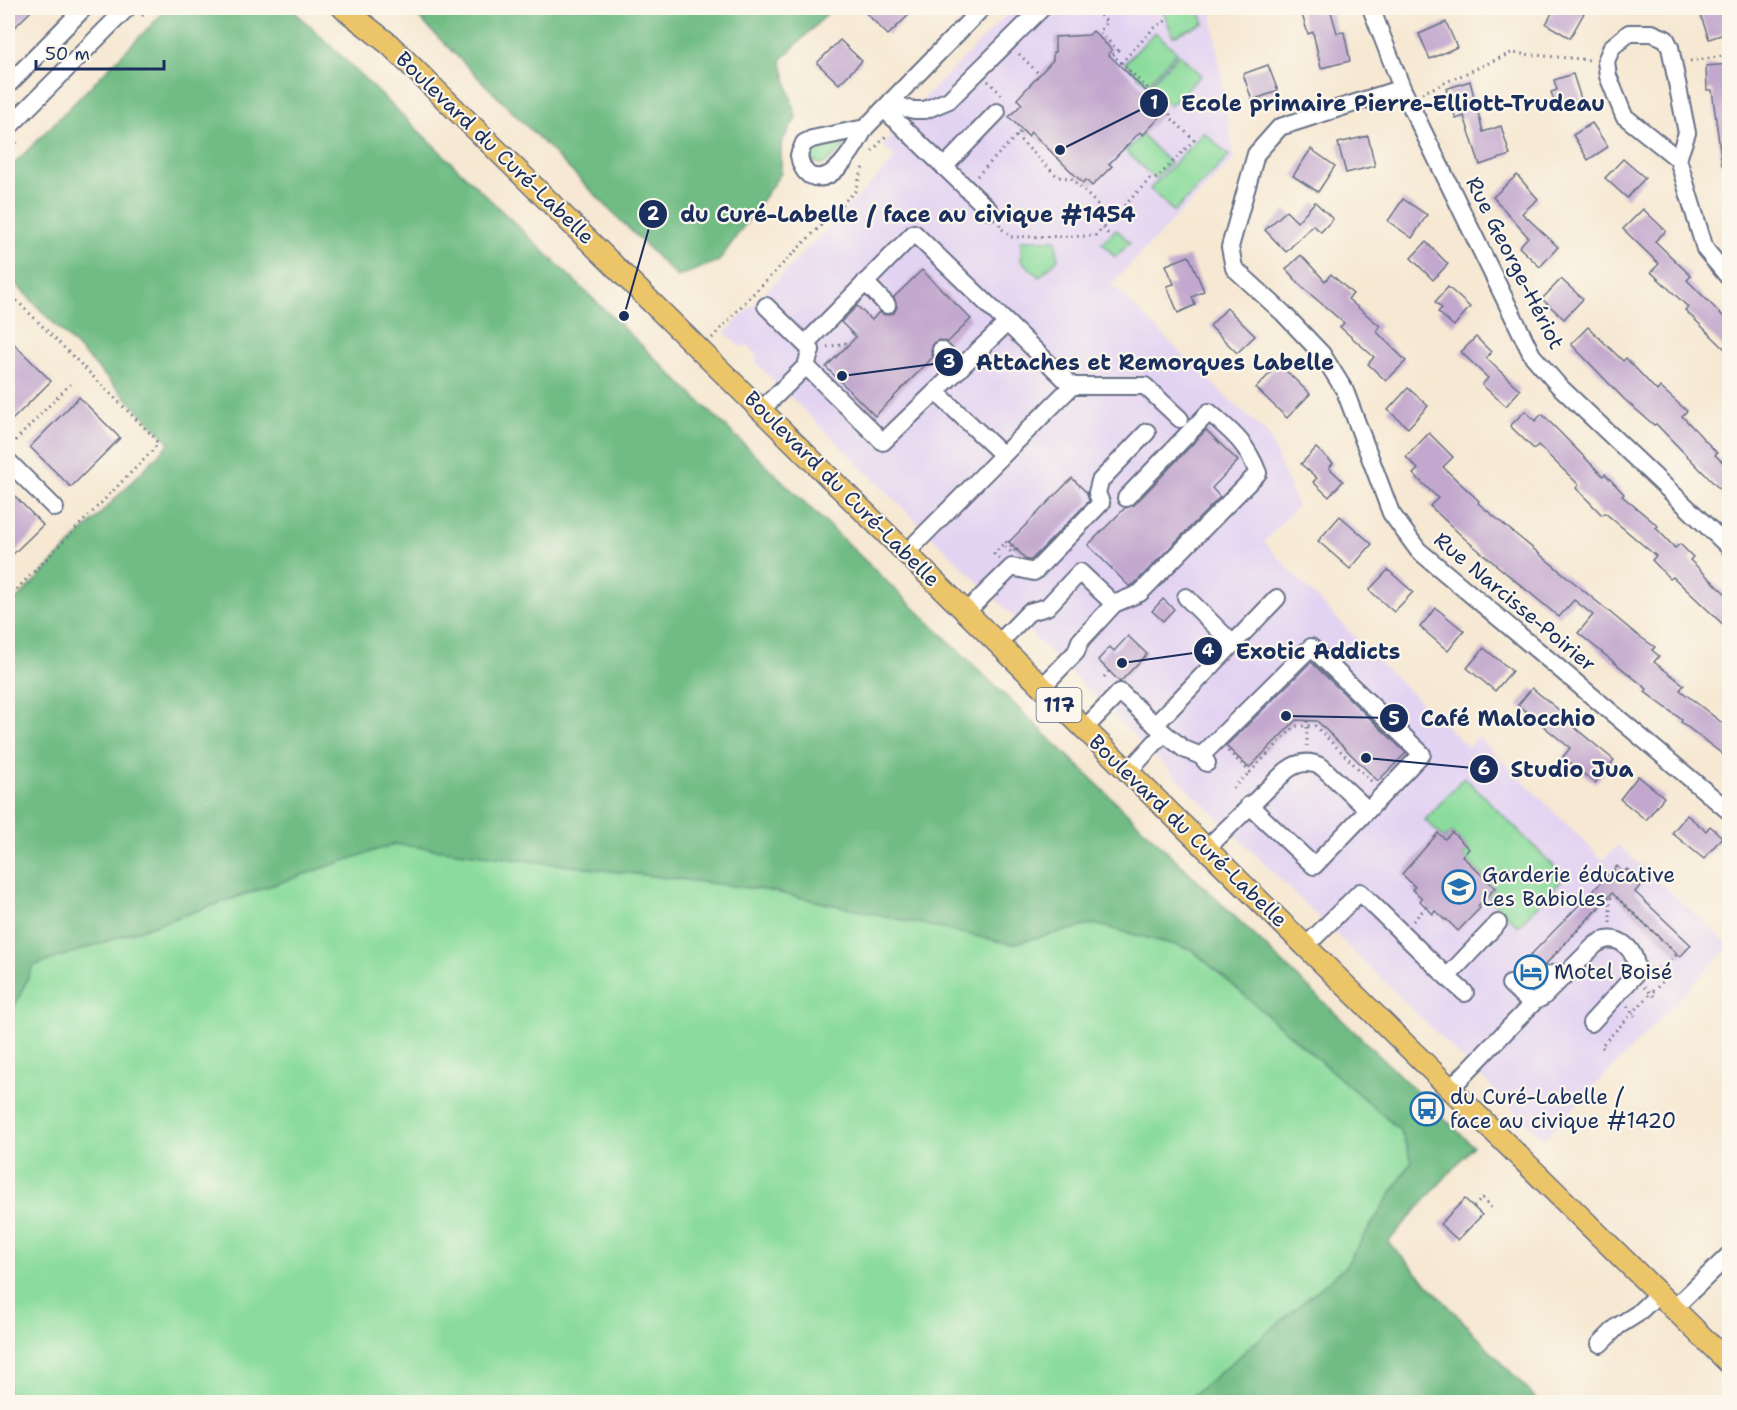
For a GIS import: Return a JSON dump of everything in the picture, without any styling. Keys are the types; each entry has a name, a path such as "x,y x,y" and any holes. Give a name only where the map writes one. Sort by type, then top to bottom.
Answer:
{"main road":[{"name":"Boulevard du Curé-Labelle","path":"343,8 390,44"},
{"name":"Boulevard du Curé-Labelle","path":"360,8 390,44 1730,1364"}],"street":[{"path":"8,85 84,8"},
{"path":"865,128 982,8"},
{"path":"888,104 914,110 926,110 949,100 1042,8"},
{"name":"Rue George-Hériot","path":"1371,8 1402,88 1532,356 1558,385 1730,548"},
{"path":"8,128 121,9"},
{"path":"1678,159 1687,133 1670,47 1666,39 1652,33 1629,33 1612,47 1606,61 1608,76 1615,95 1624,116 1678,159 1705,249 1730,279"},
{"name":"Rue Narcisse-Poirier","path":"1402,88 1280,127 1256,154 1230,247 1234,268 1322,354 1345,391 1391,513 1418,550 1730,812"},
{"path":"888,104 944,167 994,215"},
{"path":"944,167 997,112"},
{"path":"804,344 914,233 1072,386 1145,386 1180,419"},
{"path":"865,282 887,305"},
{"path":"761,410 806,366 811,350 766,306"},
{"path":"806,366 884,442 1006,323"},
{"path":"941,350 960,369"},
{"path":"906,553 1072,386"},
{"path":"936,392 1003,455"},
{"path":"1042,687 1076,652 1080,641 1114,604 1140,593 1258,473 1250,454 1240,440 1209,412 1126,498"},
{"path":"966,612 1012,567 1034,572 1101,503 1096,493 1100,482 1147,432"},
{"path":"8,461 56,508"},
{"path":"998,644 1029,612 1047,607 1080,572 1114,604"},
{"path":"1186,597 1233,644"},
{"path":"1128,772 1160,729 1233,644 1277,598"},
{"path":"1084,729 1120,692 1184,749 1204,760 1311,647 1422,754 1314,866 1249,805"},
{"path":"1206,849 1249,805 1290,767 1298,763 1308,762 1326,770 1368,810"},
{"path":"1306,946 1360,892 1465,993"},
{"path":"1447,977 1498,923"},
{"path":"1450,1089 1531,1004 1543,997 1595,945 1602,940 1610,939 1622,942 1635,957 1636,970 1633,979 1591,1023"},
{"path":"1531,1004 1530,993 1539,980 1556,973 1565,976"},
{"path":"1510,984 1531,1004"},
{"path":"1600,1344 1618,1326 1637,1314 1666,1301 1730,1254"}],"path":[{"path":"994,215 1000,227 1011,237 1095,236 1150,180 1157,178 1194,141 1171,118 1168,108 1113,55 1118,50 1099,32 1107,22 1092,8"},
{"path":"1121,63 1153,29 1167,20"},
{"path":"1016,51 1039,74"},
{"path":"1422,93 1511,53 1593,60"},
{"path":"1685,62 1730,55"},
{"path":"982,171 1022,130"},
{"path":"869,156 892,131"},
{"path":"1016,136 1058,177 1071,178 1112,219"},
{"path":"720,331 748,299 855,191 865,162"},
{"path":"1103,228 1110,236"},
{"path":"8,291 153,436 157,444 153,452 8,598"},
{"path":"8,448 70,384"},
{"path":"994,554 1003,544 1014,555 1016,552 1005,542 1007,540 1021,554"},
{"path":"1104,677 1109,671"},
{"path":"1307,721 1308,762"},
{"path":"1233,788 1250,772"},
{"path":"1610,898 1610,939"},
{"path":"1418,915 1426,907"},
{"path":"1601,1046 1667,979 1668,975 1663,969 1677,954"},
{"path":"1474,1207 1482,1198 1492,1209"}],"shaded area":[{"path":"1013,8 1211,8 1234,159 1111,284 1220,391 1268,434 1297,506 1264,542 1292,572 1380,663 1468,747 1478,737 1603,860 1618,845 1729,945 1544,1139 756,363 757,355 748,345 740,347 725,333 896,158 883,145 897,132 924,98"}],"green space":[{"path":"168,8 291,8 1473,1146 1388,1242 1539,1402 1185,1402 1344,1268 1412,1161 1400,1130 1191,949 1094,924 1011,944 766,890 394,844 33,966 8,1021 8,608 170,443 8,276 8,170"},
{"path":"409,8 833,8 781,60 796,118 781,143 781,173 719,261 677,277"},
{"path":"1162,8 1198,8 1204,23 1173,36"},
{"path":"1155,32 1177,52 1147,84 1125,63"},
{"path":"1179,54 1201,75 1170,106 1148,86"},
{"path":"1204,132 1229,156 1174,212 1150,189"},
{"path":"1142,135 1170,163 1155,179 1126,151"},
{"path":"841,143 845,145 827,162 821,165 813,161 812,156 815,149"},
{"path":"1116,229 1130,243 1115,257 1102,243"},
{"path":"1021,240 1056,240 1058,259 1039,277 1021,260"},
{"path":"1464,777 1565,877 1518,926 1488,897 1495,888 1462,856 1469,849 1452,832 1445,839 1425,820"},
{"path":"394,844 766,890 1011,943 1094,924 1191,949 1400,1130 1412,1161 1344,1268 1185,1402 8,1402 8,1021 33,966"}],"building":[{"path":"8,8 34,8 8,34"},
{"path":"861,8 916,8 888,35"},
{"path":"1300,8 1330,8 1337,33 1344,32 1350,61 1321,68 1313,32 1308,34"},
{"path":"1555,8 1575,8 1584,13 1570,38 1546,24"},
{"path":"1698,8 1730,8 1730,32 1709,39"},
{"path":"1446,22 1457,47 1430,59 1419,34"},
{"path":"1093,31 1112,50 1108,54 1160,105 1157,108 1163,114 1143,135 1140,132 1109,164 1112,166 1092,186 1086,180 1083,183 1031,132 1028,136 1009,117 1022,104 1017,99 1053,60 1055,37 1089,35"},
{"path":"840,40 862,61 839,84 817,63"},
{"path":"1730,64 1730,165 1722,165 1712,90 1707,90 1706,66"},
{"path":"1268,65 1278,91 1252,100 1243,74"},
{"path":"1573,74 1582,102 1557,110 1551,92 1557,90 1554,80"},
{"path":"1470,81 1483,132 1501,126 1510,155 1480,165 1464,116 1456,119 1446,89"},
{"path":"1592,123 1608,147 1588,160 1573,135"},
{"path":"1368,136 1375,166 1346,173 1338,143"},
{"path":"1311,149 1335,166 1318,192 1293,176"},
{"path":"1623,159 1645,178 1627,198 1605,178"},
{"path":"1517,175 1538,199 1522,213 1558,247 1540,267 1519,247 1528,237 1493,197"},
{"path":"1403,199 1427,215 1412,238 1388,221"},
{"path":"1315,202 1333,219 1321,232 1313,225 1286,252 1265,230 1286,211 1297,222"},
{"path":"1643,209 1666,231 1655,241 1691,276 1687,280 1730,323 1730,354 1685,310 1688,307 1651,272 1659,264 1623,229"},
{"path":"1426,242 1448,264 1433,280 1411,258"},
{"path":"1301,255 1325,281 1331,274 1353,294 1348,299 1380,326 1376,331 1406,361 1386,381 1368,364 1374,357 1340,327 1344,323 1301,286 1286,269"},
{"path":"1189,256 1204,291 1192,297 1195,305 1178,313 1167,286 1174,284 1166,265"},
{"path":"922,270 971,319 948,342 939,340 933,343 931,352 933,357 875,416 826,367 856,337 841,322 857,306 872,320 879,312 885,315 894,313 897,307 894,297"},
{"path":"1561,279 1583,299 1564,319 1542,299"},
{"path":"1448,287 1470,307 1454,326 1438,312 1442,308 1435,302"},
{"path":"1227,308 1255,336 1237,353 1210,326"},
{"path":"1588,327 1623,361 1626,358 1657,391 1660,387 1687,411 1682,416 1730,469 1730,500 1656,424 1654,425 1624,399 1571,344"},
{"path":"1476,337 1491,352 1486,358 1520,390 1506,406 1482,385 1488,378 1461,352"},
{"path":"8,338 51,381 8,424"},
{"path":"1279,364 1310,394 1287,418 1256,388"},
{"path":"1408,388 1428,406 1408,428 1388,410"},
{"path":"79,397 120,438 71,487 30,447"},
{"path":"1525,411 1535,421 1542,414 1603,476 1605,474 1624,494 1622,496 1658,526 1656,528 1675,548 1680,544 1693,557 1690,560 1730,598 1730,631 1673,577 1670,579 1652,560 1656,556 1605,513 1602,515 1576,488 1579,485 1538,445 1534,449 1510,426"},
{"path":"1206,430 1238,461 1212,488 1220,497 1134,584 1129,586 1088,545 1125,508 1134,505"},
{"path":"1429,433 1453,457 1443,467 1479,501 1478,503 1636,634 1655,647 1652,650 1659,656 1654,662 1684,685 1680,690 1730,729 1730,760 1645,692 1647,689 1578,633 1593,615 1574,600 1559,617 1465,539 1430,506 1438,498 1413,474 1418,469 1406,457"},
{"path":"1316,448 1333,463 1329,468 1343,481 1329,497 1313,482 1317,478 1301,464"},
{"path":"1072,478 1087,493 1089,501 1031,560 1027,560 1009,542"},
{"path":"8,489 43,525 8,559"},
{"path":"1340,516 1372,544 1350,569 1318,541"},
{"path":"1388,570 1413,592 1394,612 1369,590"},
{"path":"1163,599 1174,609 1163,621 1152,611"},
{"path":"1436,608 1464,631 1448,651 1420,627"},
{"path":"1128,636 1147,654 1120,682 1098,660 1110,647 1114,651"},
{"path":"1484,648 1512,671 1495,691 1467,668"},
{"path":"1311,662 1406,753 1378,781 1317,721 1296,720 1249,768 1226,746"},
{"path":"1532,688 1565,715 1563,718 1614,760 1595,783 1563,757 1570,748 1518,705"},
{"path":"1638,776 1664,797 1646,820 1620,799"},
{"path":"1687,815 1706,831 1710,826 1722,837 1704,859 1672,833"},
{"path":"1452,832 1469,849 1462,856 1495,888 1458,931 1435,911 1433,914 1420,901 1422,898 1412,889 1415,887 1402,874 1438,833 1445,839"},
{"path":"1617,866 1623,873 1627,869 1642,883 1635,892 1691,945 1680,957 1612,893 1544,966 1536,969 1529,981 1517,969"},
{"path":"1465,1199 1482,1215 1458,1240 1440,1224"}],"place":[{"name":"Ecole primaire Pierre-Elliott-Trudeau","path":"1060,150"},
{"name":"du Curé-Labelle / face au civique #1454","path":"624,316"},
{"name":"Attaches et Remorques Labelle","path":"842,376"},
{"name":"Exotic Addicts","path":"1122,663"},
{"name":"Café Malocchio","path":"1286,716"},
{"name":"Studio Jua","path":"1366,758"},
{"name":"Garderie éducative Les Babioles","path":"1459,887"},
{"name":"Motel Boisé","path":"1531,972"},
{"name":"du Curé-Labelle / face au civique #1420","path":"1427,1109"}]}
